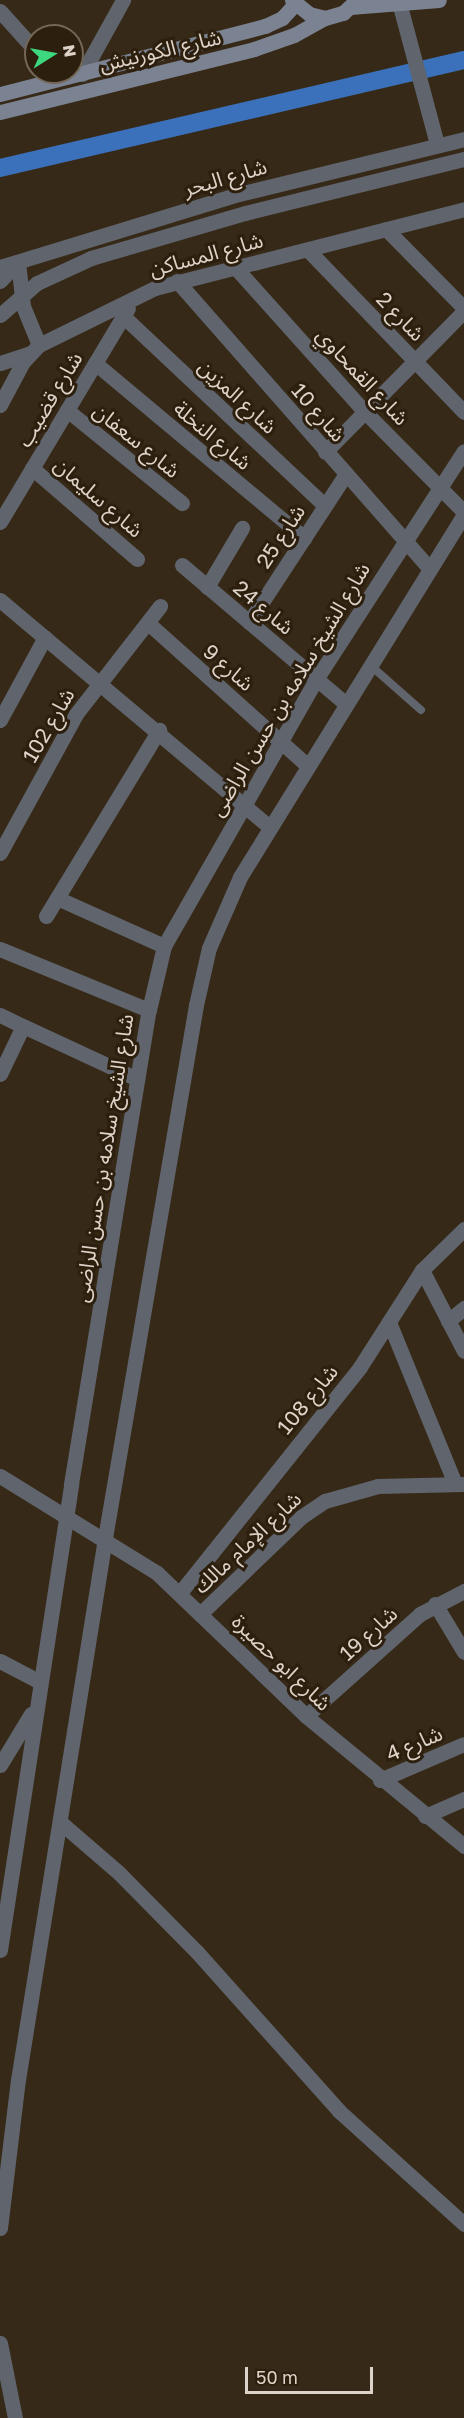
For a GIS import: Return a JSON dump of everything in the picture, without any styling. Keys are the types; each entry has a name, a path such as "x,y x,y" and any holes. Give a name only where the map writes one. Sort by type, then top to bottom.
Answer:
{"main road":[{"path":"353,4 401,11 439,0"},
{"name":"شارع الكورنيش","path":"84,73 265,26 282,18 293,2"},
{"path":"293,2 309,14 325,18"},
{"name":"شارع الكورنيش","path":"0,112 264,46 353,4"},
{"name":"شارع الكورنيش","path":"0,93 31,84"}],"street":[{"path":"84,70 123,0"},
{"path":"0,10 24,37"},
{"path":"401,11 435,137"},
{"name":"شارع البحر","path":"0,267 435,137 464,139"},
{"name":"شارع البحر","path":"0,315 21,294 54,273 91,258 245,213 464,159"},
{"name":"شارع المساكن","path":"0,363 34,349 134,298 177,281 308,250 464,209"},
{"path":"325,452 464,309 386,229"},
{"name":"شارع 2","path":"308,250 464,412"},
{"path":"0,281 18,262"},
{"path":"0,405 34,349 21,294 18,262"},
{"name":"شارع القمحاوي","path":"234,266 365,412 441,486 464,513"},
{"name":"شارع 10","path":"177,281 430,569"},
{"name":"شارع قضيب","path":"0,522 134,298"},
{"name":"شارع المزين","path":"123,316 325,506"},
{"name":"شارع النخلة","path":"95,363 304,538"},
{"name":"شارع سعفان","path":"67,410 182,503"},
{"name":"شارع الشيخ سلامه بن حسن الراضى","path":"0,1950 65,1518 149,1010 164,946 317,678 405,538 464,451"},
{"name":"شارع سليمان","path":"32,468 137,559"},
{"name":"شارع 25","path":"249,622 346,474"},
{"path":"0,2228 18,2080 105,1538 196,1005 209,948 226,904 270,828 464,513"},
{"path":"207,587 242,528"},
{"name":"شارع 24","path":"182,565 346,704"},
{"path":"0,600 159,730 270,828"},
{"name":"شارع 102","path":"0,853 76,714 99,681 160,606"},
{"name":"شارع 9","path":"148,623 308,766"},
{"path":"0,720 45,637"},
{"path":"46,916 159,730"},
{"path":"57,898 164,946"},
{"path":"0,949 149,1010"},
{"path":"0,1016 138,1079"},
{"path":"0,1074 23,1026"},
{"name":"شارع 108","path":"179,1594 360,1367 422,1270 464,1229"},
{"path":"422,1270 464,1351"},
{"path":"448,1321 464,1308"},
{"path":"389,1322 460,1484"},
{"name":"شارع ابو حصيرة","path":"0,1476 65,1518 105,1538 157,1573 306,1716 380,1780 464,1846"},
{"name":"شارع الإمام مالك","path":"201,1614 302,1517 325,1501 370,1487 460,1484"},
{"name":"شارع 19","path":"306,1716 435,1604 464,1591"},
{"path":"435,1604 464,1652"},
{"path":"0,1660 40,1682"},
{"path":"0,1765 36,1706"},
{"name":"شارع 4","path":"380,1780 464,1744"},
{"path":"425,1816 464,1799"},
{"path":"60,1822 119,1873 189,1944 339,2111 464,2224"},
{"path":"0,2343 15,2418"}],"lane":[{"path":"370,665 421,710"}],"waterway":[{"path":"0,168 464,60"}]}
